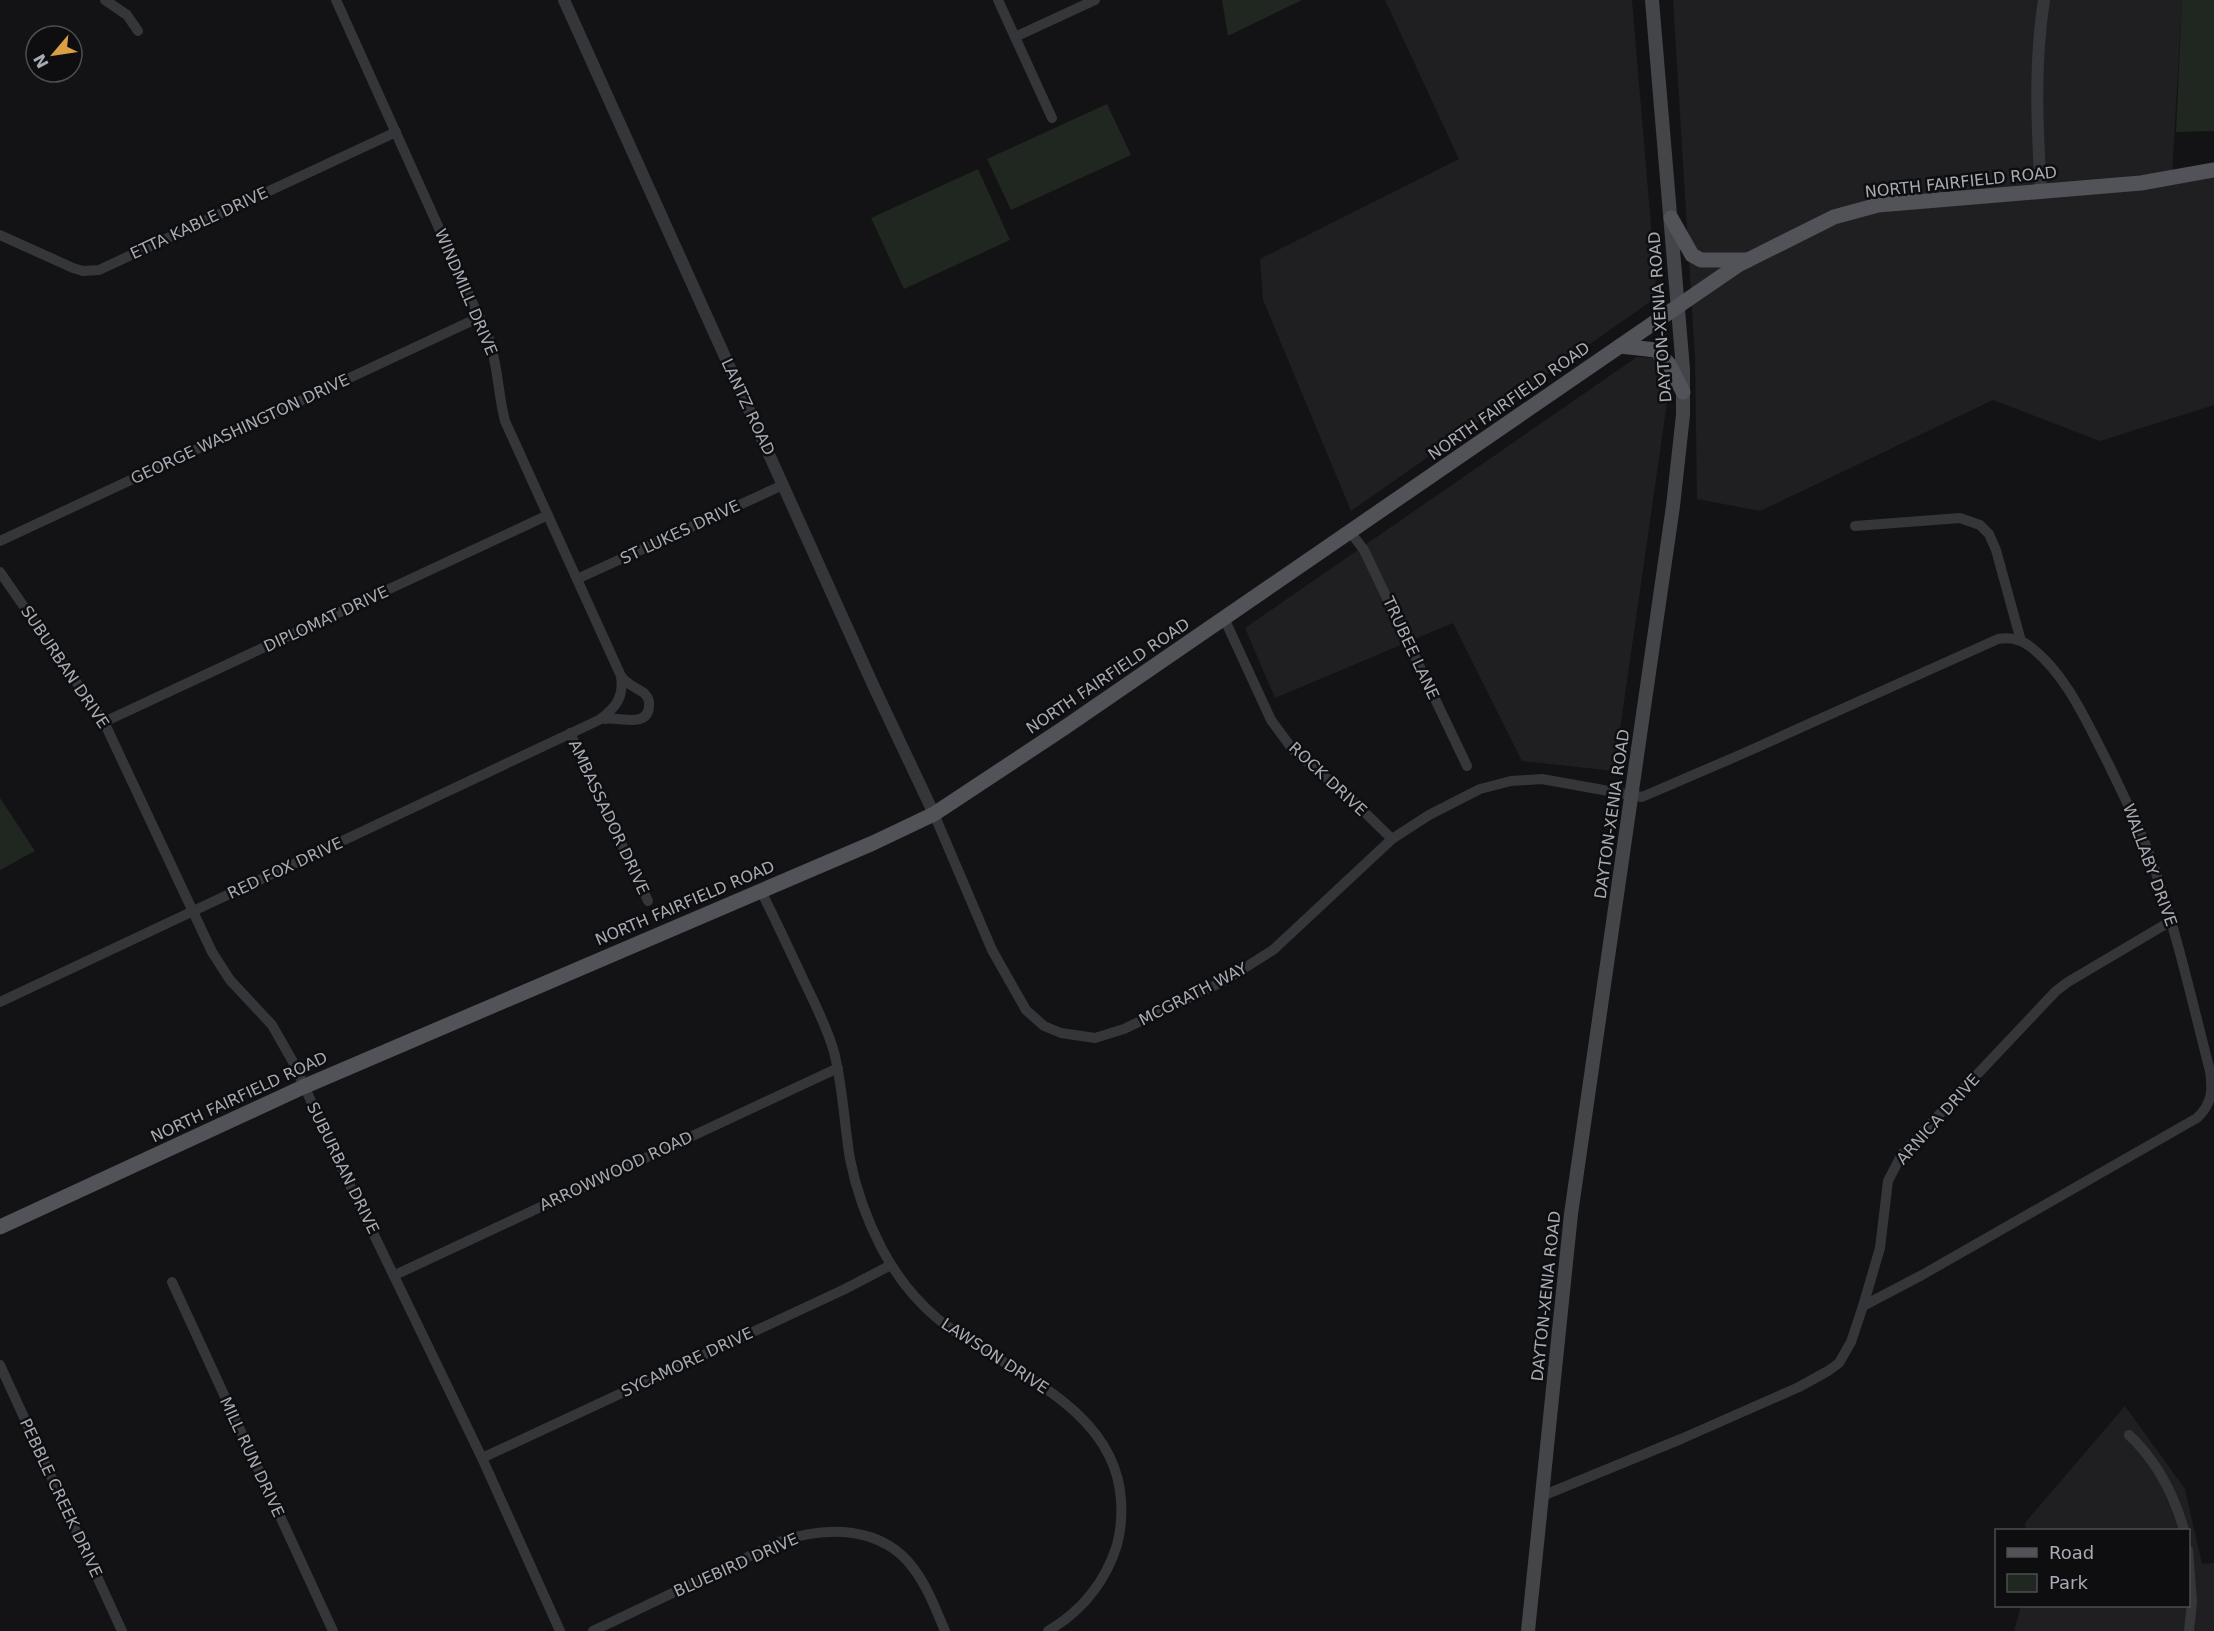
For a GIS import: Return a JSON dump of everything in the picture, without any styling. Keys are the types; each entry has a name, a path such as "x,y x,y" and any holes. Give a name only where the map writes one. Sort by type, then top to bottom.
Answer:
{"main road":[{"name":"DAYTON-XENIA ROAD","path":"1527,1631 1571,1214 1673,506 1683,392 1652,0"},
{"name":"NORTH FAIRFIELD ROAD","path":"0,1227 303,1086 761,891 934,814 1351,533 1677,307 1748,260 1834,217 1878,206 2141,183 2214,170"},
{"path":"1671,218 1692,255 1701,260 1748,260"},
{"path":"1620,346 1656,350 1669,364 1683,392"}],"street":[{"path":"105,0 127,15 138,32"},
{"name":"WINDMILL DRIVE","path":"336,0 480,317 495,357 505,421 621,676"},
{"name":"LANTZ ROAD","path":"564,0 874,687 934,814"},
{"path":"998,0 1052,118"},
{"path":"1015,37 1095,0"},
{"path":"2041,192 2037,134 2038,46 2044,0"},
{"name":"ETTA KABLE DRIVE","path":"0,235 73,268 83,271 99,270 396,132"},
{"name":"GEORGE WASHINGTON DRIVE","path":"0,541 480,317"},
{"name":"ST LUKES DRIVE","path":"576,579 783,485"},
{"name":"DIPLOMAT DRIVE","path":"104,722 548,516"},
{"path":"1856,526 1960,518 1980,525 1989,534 1996,550 2021,641"},
{"name":"TRUBEE LANE","path":"1351,533 1364,549 1467,766"},
{"name":"SUBURBAN DRIVE","path":"0,572 104,722 192,911 223,971 272,1026 293,1062 482,1458 560,1631"},
{"name":"ROCK DRIVE","path":"1224,618 1271,720 1293,750 1349,797 1392,839"},
{"path":"1631,795 1642,796 1742,754 1998,639 2007,637 2021,641"},
{"name":"WALLABY DRIVE","path":"1863,1306 1922,1275 2198,1118 2211,1098 2210,1071 2171,921 2143,837 2086,719 2056,674 2029,646 2021,641"},
{"path":"570,734 612,711 619,699 622,687 621,676"},
{"path":"599,720 615,717 636,720 648,712 650,703 646,696 629,685 621,676"},
{"name":"AMBASSADOR DRIVE","path":"570,734 648,901"},
{"name":"RED FOX DRIVE","path":"0,1002 570,734"},
{"name":"MCGRATH WAY","path":"934,814 992,950 1026,1011 1044,1026 1061,1033 1095,1038 1124,1029 1224,981 1272,950 1392,839 1429,815 1480,789 1511,782 1542,779 1631,795"},
{"name":"LAWSON DRIVE","path":"761,891 827,1030 838,1068 855,1178 873,1230 891,1265 910,1291 938,1319 974,1345 1046,1389 1076,1412 1097,1436 1112,1463 1120,1491 1122,1512 1120,1536 1114,1552 1100,1582 1085,1603 1048,1631"},
{"name":"ARNICA DRIVE","path":"1542,1496 1681,1439 1799,1387 1828,1371 1843,1357 1855,1333 1880,1248 1888,1181 1902,1154 2056,991 2171,921"},
{"name":"ARROWWOOD ROAD","path":"395,1275 838,1068"},
{"name":"SYCAMORE DRIVE","path":"482,1458 845,1289 891,1265"},
{"name":"MILL RUN DRIVE","path":"172,1282 333,1631"},
{"name":"PEBBLE CREEK DRIVE","path":"0,1365 122,1631"},
{"path":"2129,1435 2147,1454 2166,1483 2184,1529"},
{"name":"BLUEBIRD DRIVE","path":"593,1631 779,1542 806,1534 838,1531 872,1537 903,1556 922,1580 945,1631"},
{"path":"2189,1631 2192,1602 2190,1576"}],"shaded area":[{"path":"1385,0 1632,0 1657,297 1351,511 1263,300 1260,259 1459,159"},
{"path":"1673,0 2182,0 2172,177 2214,170 2214,405 2100,441 1993,400 1760,511 1697,499 1695,358"},
{"path":"1637,357 1656,358 1667,403 1614,771 1522,761 1453,623 1275,698 1245,628"},
{"path":"2125,1406 2185,1489 2202,1564 2214,1563 2214,1631 2014,1631 2021,1607 2190,1607 2190,1529 2026,1529 2025,1523"}],"green space":[{"path":"1222,0 1302,0 1228,36"},
{"path":"2182,0 2214,0 2214,131 2176,132"},
{"path":"1107,104 1131,155 1011,210 987,159"},
{"path":"978,169 1010,240 904,289 871,218"},
{"path":"0,798 35,851 0,870"}]}
